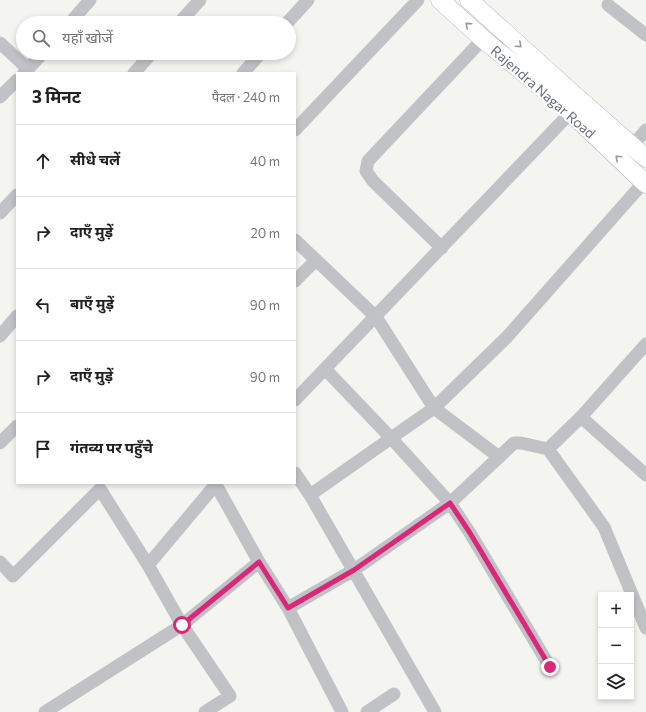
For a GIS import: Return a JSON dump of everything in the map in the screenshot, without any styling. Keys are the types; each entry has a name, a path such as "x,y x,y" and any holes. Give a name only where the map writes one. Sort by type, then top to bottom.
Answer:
{"main road":[{"name":"Rajendra Nagar Road","path":"440,0 483,39 565,107 576,107 615,131 646,158"},
{"name":"Rajendra Nagar Road","path":"469,0 576,107 602,144 645,183"},
{"path":"602,144 615,131"}],"street":[{"path":"76,16 90,0"},
{"path":"185,16 200,0"},
{"path":"293,16 308,0"},
{"path":"296,129 418,0"},
{"path":"608,5 646,35"},
{"path":"442,248 373,181 366,171 368,161 483,39"},
{"path":"0,43 26,71 36,60"},
{"path":"135,72 146,60"},
{"path":"244,72 255,60"},
{"path":"0,97 16,81"},
{"path":"296,399 576,107"},
{"path":"632,146 646,130"},
{"path":"310,495 392,439 434,408 507,337 645,183"},
{"path":"0,213 16,196"},
{"path":"296,241 376,317 434,408 499,457"},
{"path":"296,280 316,260"},
{"path":"0,336 16,317"},
{"path":"548,450 581,417 646,344"},
{"path":"325,369 392,439 450,503 470,533 550,667"},
{"path":"581,417 646,475"},
{"path":"0,443 16,427"},
{"path":"288,608 354,570 450,503 514,443 521,443 548,450 604,527 646,628"},
{"path":"296,474 310,495 354,570 435,712"},
{"path":"148,565 216,484 259,562 288,608 342,712"},
{"path":"0,562 13,576 102,486 182,625 230,696 205,712"},
{"path":"45,712 182,625 259,562"},
{"path":"367,712 394,694"}],"route":[{"path":"182,625 259,562 288,608 354,570 450,503 470,533 550,667"}]}
